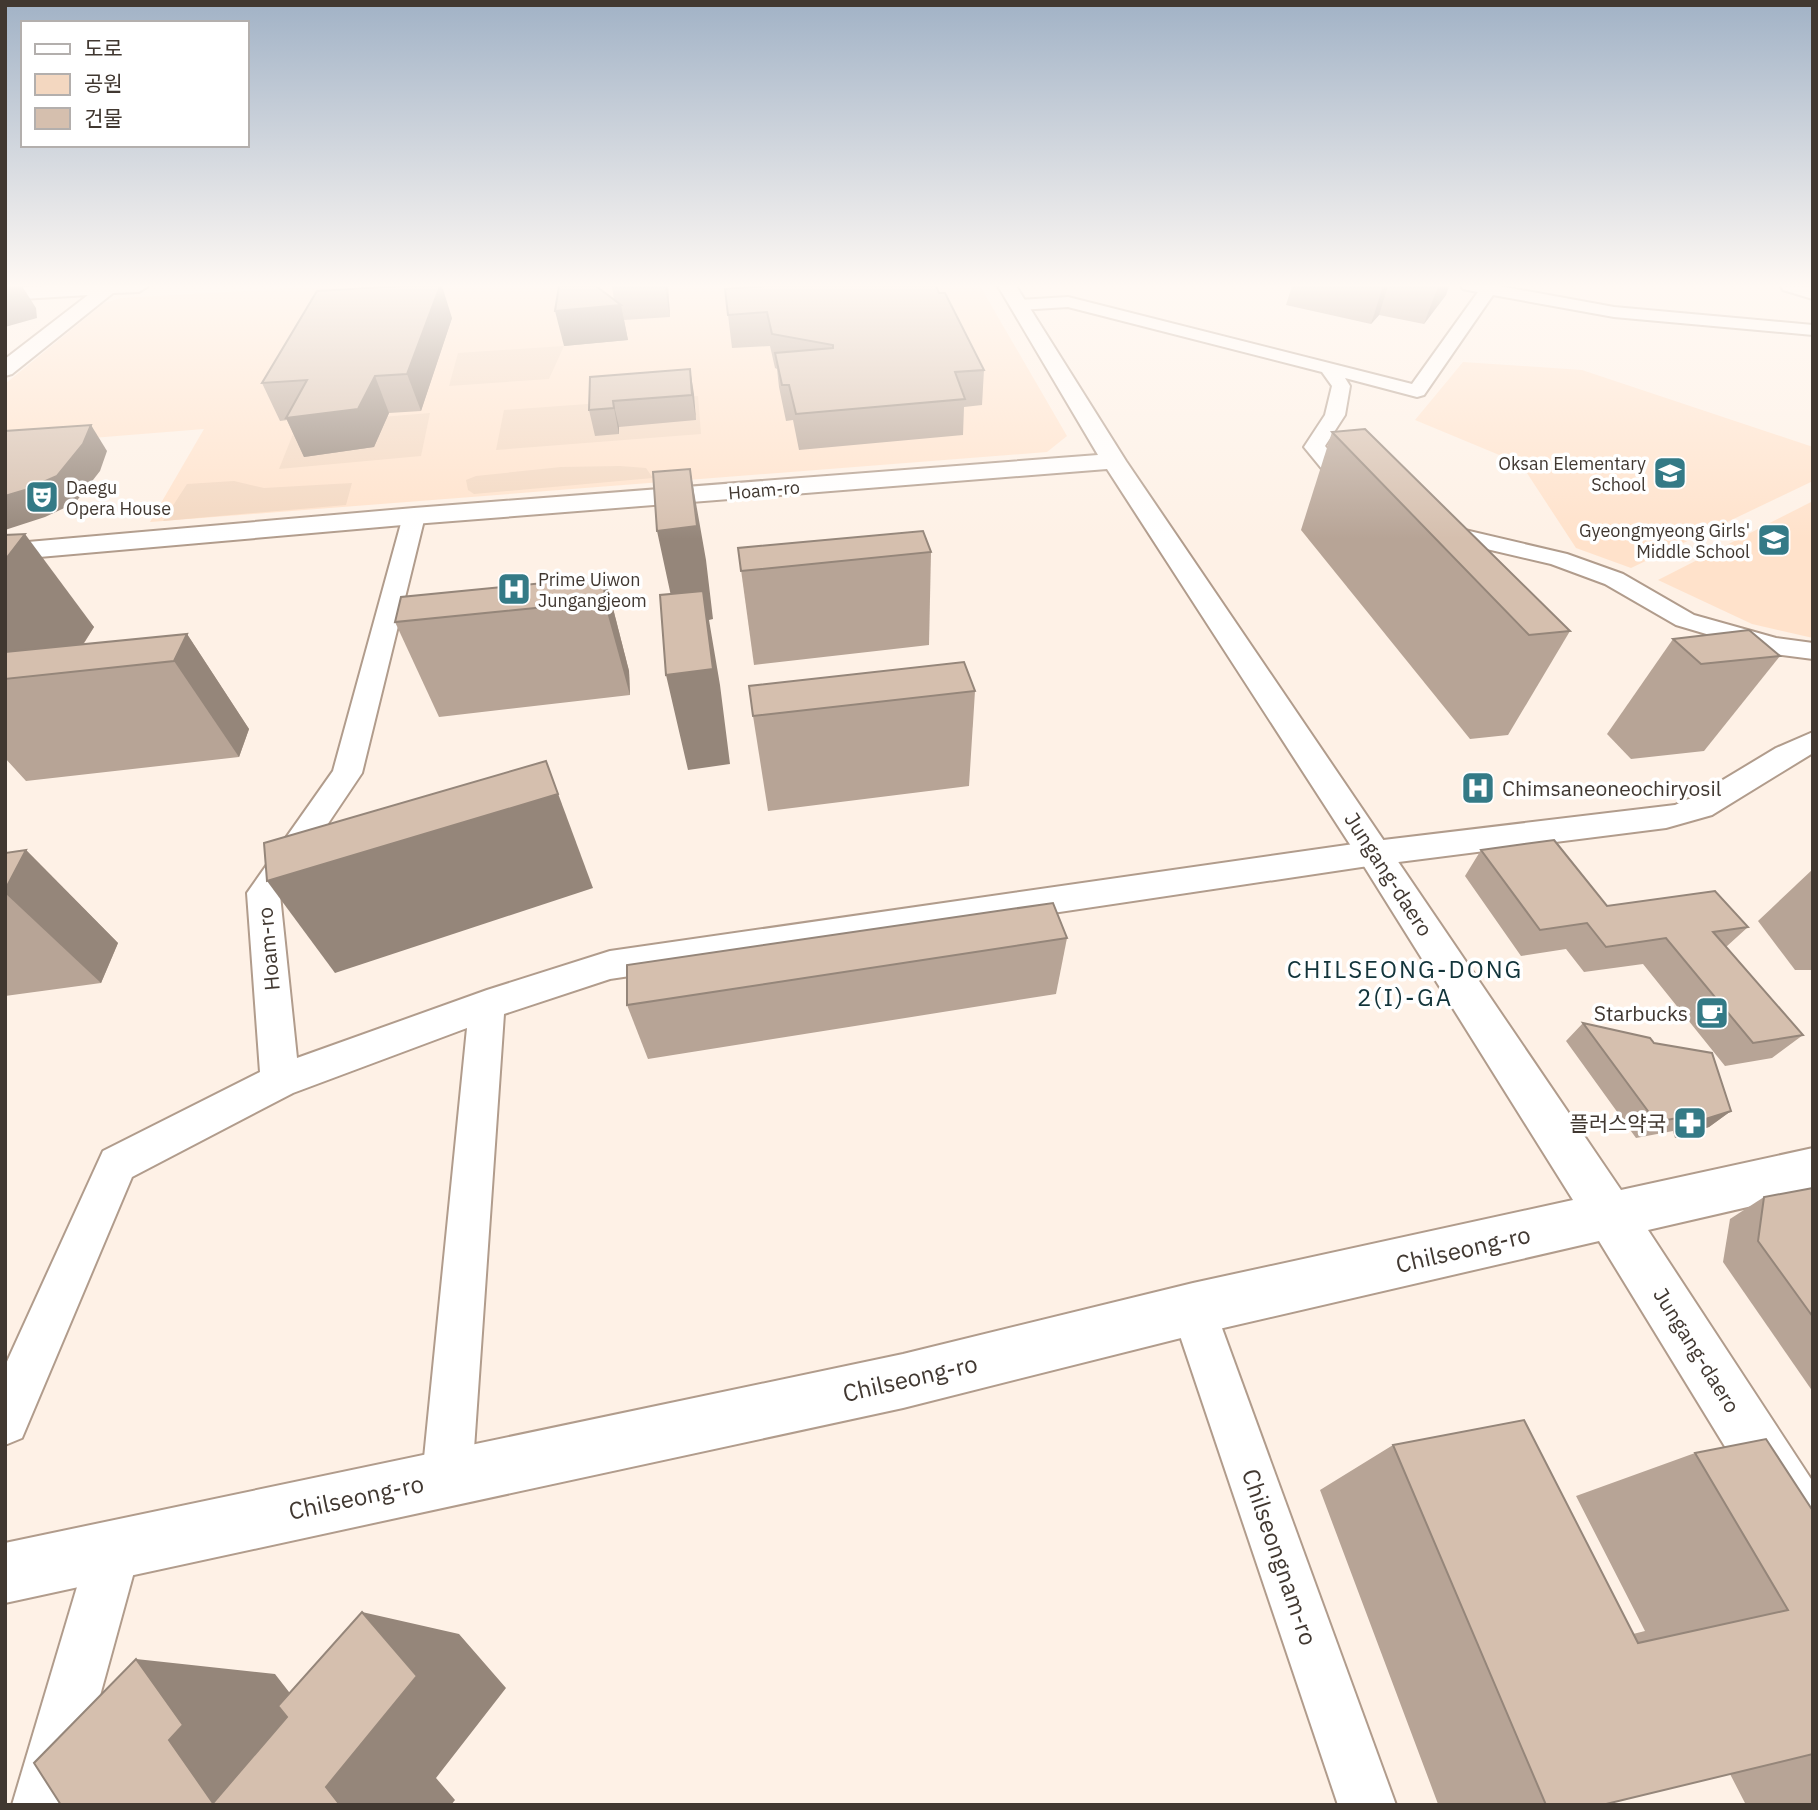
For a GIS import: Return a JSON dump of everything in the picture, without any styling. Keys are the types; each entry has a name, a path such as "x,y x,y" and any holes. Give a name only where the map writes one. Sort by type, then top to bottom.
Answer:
{"main road":[{"name":"Jungang-daero","path":"1059,370 1114,461 1375,853 1611,1216 1813,1535"},
{"name":"Hoam-ro","path":"5,552 414,516 1114,461"},
{"name":"Chilseong-ro","path":"5,1573 903,1381 1193,1309 1813,1170"}],"street":[{"path":"1330,370 1341,386 1335,415 1314,447 1357,497 1368,503"},
{"path":"1343,370 1417,391 1432,370"},
{"name":"Hoam-ro","path":"280,1081 264,893 347,773 414,516"},
{"path":"1416,524 1454,536 1559,559 1614,579 1685,620 1774,646 1813,651"},
{"path":"5,1421 117,1164 280,1081 486,1005 610,965 1375,853 1640,822 1683,814 1708,804 1787,752 1813,741"},
{"path":"447,1478 486,1005"},
{"name":"Chilseongnam-ro","path":"1193,1309 1367,1805"},
{"path":"41,1805 114,1549"}],"shaded area":[{"path":"22,370 1029,370 1067,436 1047,452 150,522 204,429 5,445 5,384"},
{"name":"Oksan Elementary School","path":"1456,370 1583,370 1813,447 1813,481 1631,568 1576,548 1521,464 1415,420"},
{"name":"Gyeongmyeong Girls' Middle School","path":"1813,501 1813,638 1752,624 1658,580"}],"green space":[{"path":"453,370 553,370 549,379 449,386"},
{"path":"698,396 701,434 496,450 504,410"},
{"path":"430,413 421,456 279,469 297,424"},
{"path":"561,467 646,468 653,478 474,494 468,490 466,480 476,476"},
{"path":"234,481 264,488 352,483 346,505 163,521 187,484"}],"building":[{"path":"269,370 408,370 407,374 375,376 358,409 286,418 307,380 262,383"},
{"path":"690,370 692,395 613,401 614,408 589,410 590,377"},
{"path":"779,370 977,370 955,372 965,399 796,414 789,385 782,385"},
{"path":"91,425 83,444 57,476 5,496 5,431"},
{"path":"1365,429 1570,631 1529,635 1332,432"},
{"path":"690,469 697,526 657,531 653,472"},
{"path":"923,531 931,552 741,571 738,548"},
{"path":"25,534 5,560 5,535"},
{"path":"605,577 604,601 395,622 401,597"},
{"path":"703,591 713,669 666,675 660,595"},
{"path":"1749,630 1780,656 1701,664 1673,639"},
{"path":"187,634 174,661 5,679 5,652"},
{"path":"964,662 975,691 753,716 749,686"},
{"path":"546,761 558,794 267,881 264,843"},
{"path":"1554,840 1607,906 1715,891 1748,927 1713,932 1803,1035 1753,1043 1666,938 1606,947 1587,923 1540,930 1481,850"},
{"path":"26,850 5,890 5,853"},
{"path":"1053,903 1067,938 627,1005 627,965"},
{"path":"1583,1023 1650,1038 1654,1043 1712,1053 1731,1111 1696,1122 1694,1115 1656,1122"},
{"path":"1813,1188 1813,1317 1758,1241 1764,1197"},
{"path":"1524,1420 1638,1643 1788,1610 1695,1453 1766,1439 1813,1511 1813,1754 1602,1805 1546,1805 1393,1445"},
{"path":"362,1612 417,1676 326,1787 340,1805 61,1805 34,1763 136,1659 183,1725 169,1740 213,1803 287,1717 278,1706"}],"place":[{"name":"Oksan Elementary School","path":"1670,473"},
{"name":"Daegu Opera House","path":"42,497"},
{"name":"Gyeongmyeong Girls' Middle School","path":"1774,540"},
{"name":"Prime Uiwon Jungangjeom","path":"514,589"},
{"name":"Chimsaneoneochiryosil","path":"1478,788"},
{"name":"Starbucks","path":"1712,1013"},
{"name":"플러스약국","path":"1690,1123"}],"district":[{"name":"CHILSEONG-DONG 2(I)-GA","path":"1405,983"}]}
